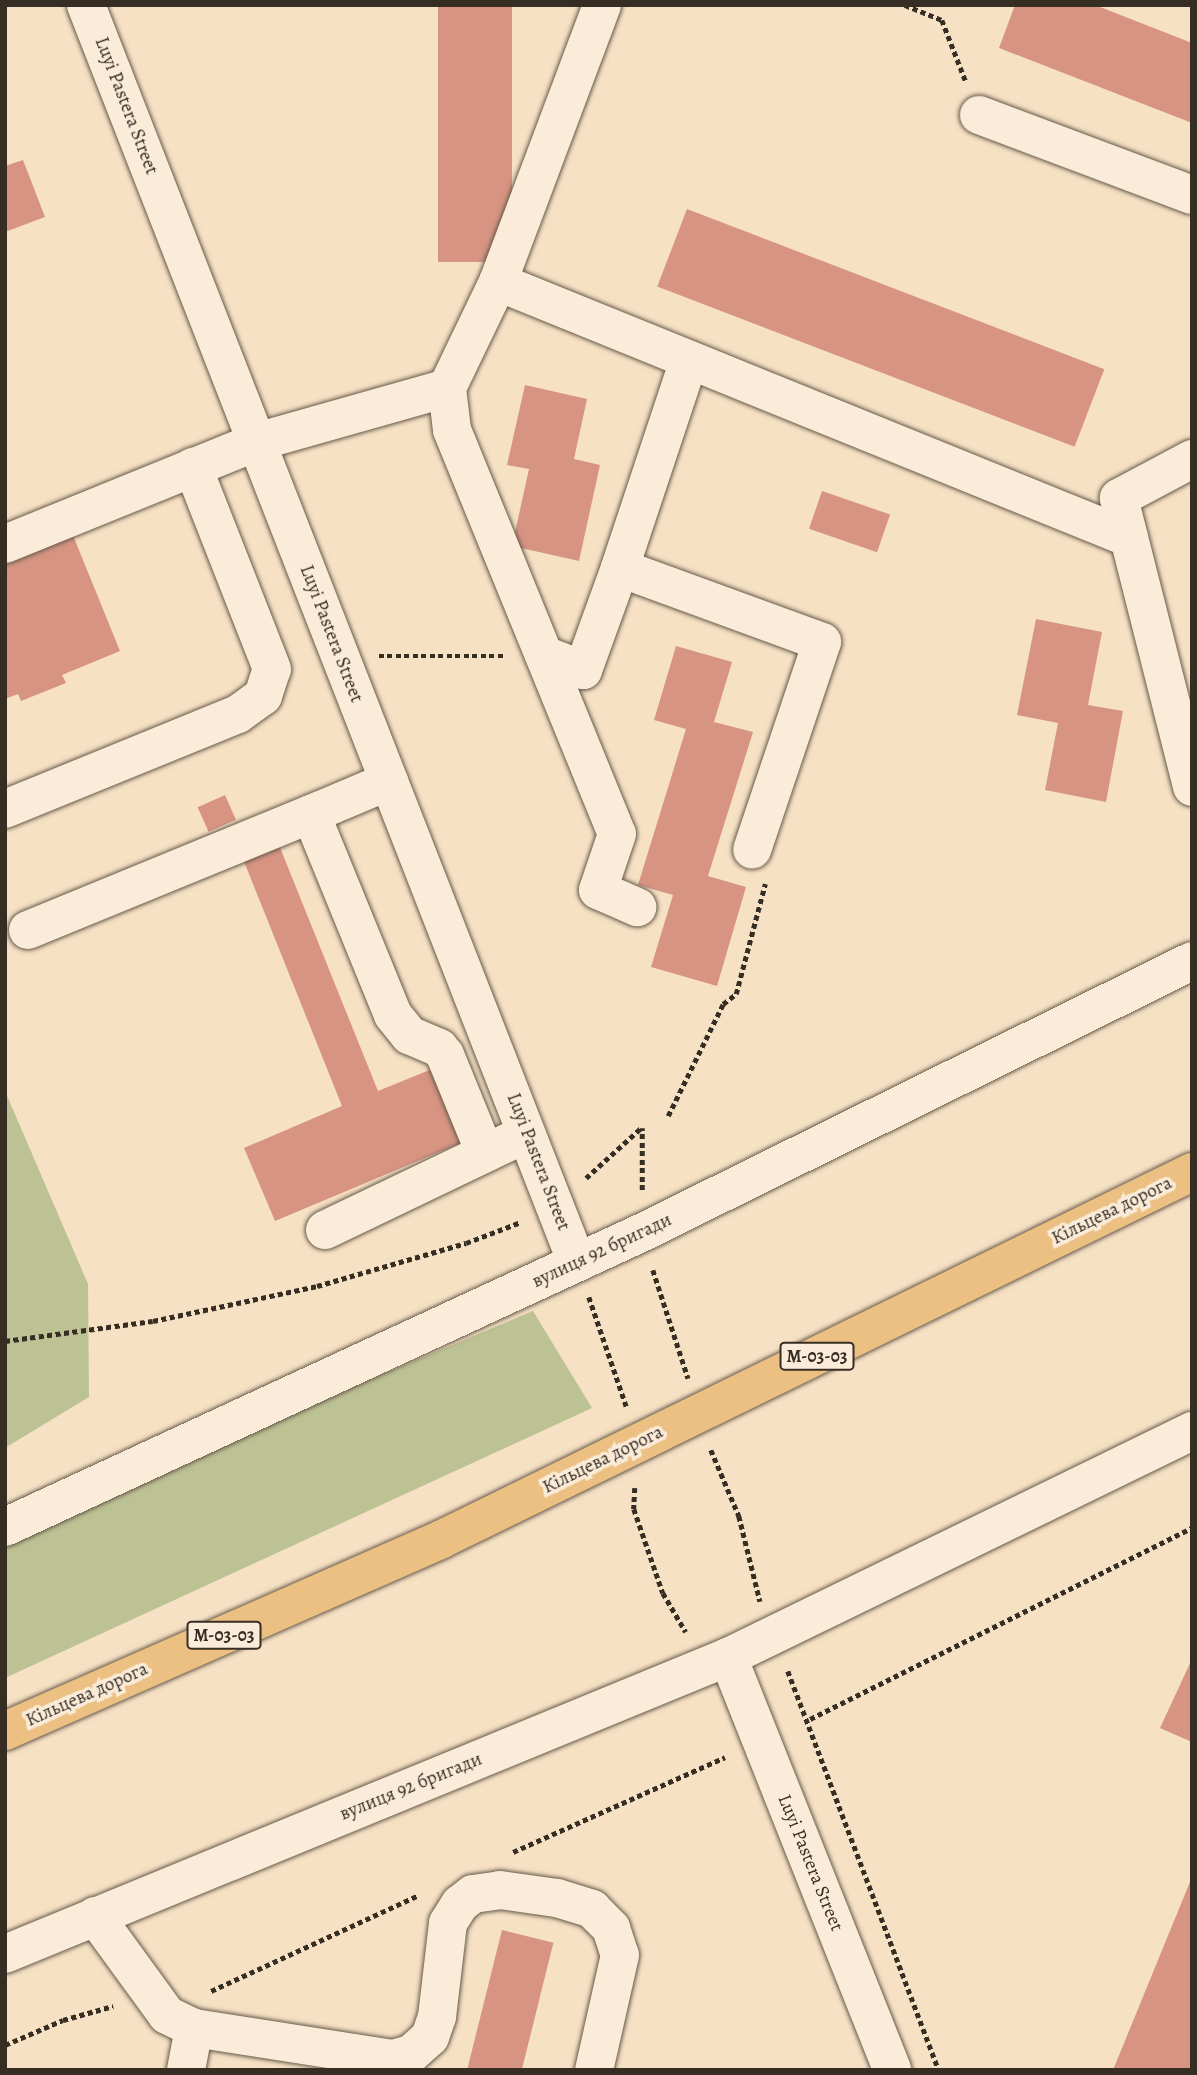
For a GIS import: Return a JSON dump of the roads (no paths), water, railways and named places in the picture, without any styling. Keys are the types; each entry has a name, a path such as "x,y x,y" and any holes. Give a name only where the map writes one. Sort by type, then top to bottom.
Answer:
{"highway":[{"name":"Кільцева дорога","path":"5,1731 442,1539 1192,1172"}],"street":[{"name":"Luyi Pastera Street","path":"86,5 578,1263"},
{"path":"602,5 498,282 447,388 452,429 617,834 598,890 637,907"},
{"path":"979,115 1192,195"},
{"path":"498,282 1129,538"},
{"path":"544,655 583,670 689,360"},
{"path":"5,544 256,442 447,388"},
{"path":"1192,459 1119,498 1192,787"},
{"path":"5,809 238,714 262,696 272,668 193,467"},
{"path":"620,568 822,642 752,850"},
{"path":"28,930 389,781"},
{"path":"312,814 393,1015 409,1035 439,1048 444,1055 485,1153"},
{"name":"вулиця 92 бригади","path":"5,1527 642,1233 1192,961"},
{"path":"325,1230 526,1133"},
{"name":"вулиця 92 бригади","path":"5,1954 727,1657 1192,1431"},
{"name":"Luyi Pastera Street","path":"727,1657 892,2070"},
{"path":"95,1916 167,2015 194,2028 393,2059 411,2054 430,2038 437,2017 448,1923 472,1894 500,1889 557,1898 592,1909 611,1928 620,1955 594,2070"},
{"path":"186,2070 194,2028"}]}
